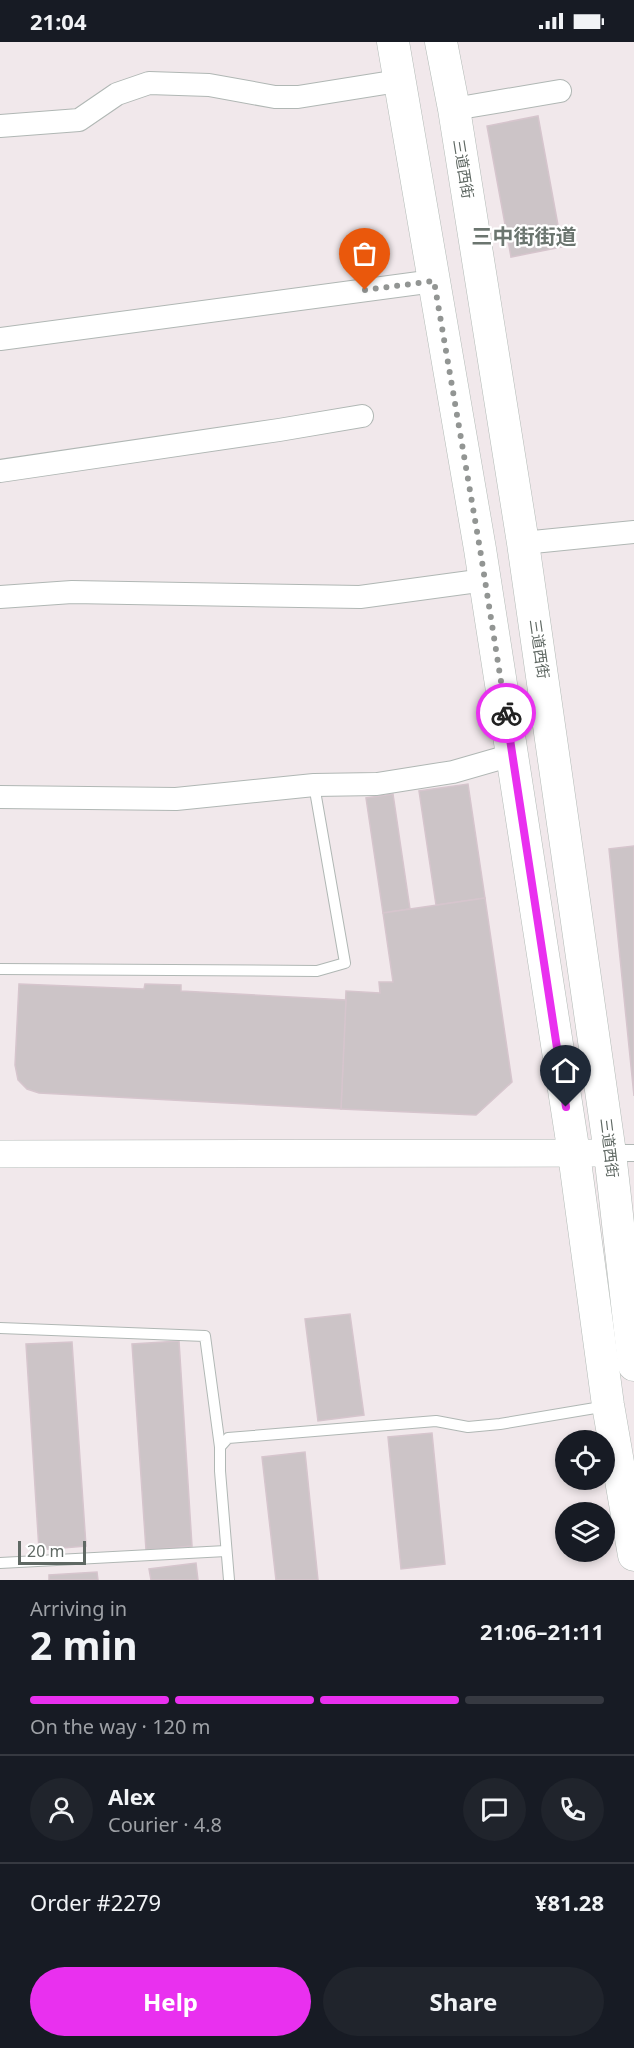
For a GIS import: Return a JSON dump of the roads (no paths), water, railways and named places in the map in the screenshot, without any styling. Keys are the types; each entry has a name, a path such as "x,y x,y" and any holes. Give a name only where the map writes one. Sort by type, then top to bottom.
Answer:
{"main road":[{"path":"393,42 485,580 574,1154 608,1406 634,1556"},
{"name":"三道西街","path":"441,42 454,109 622,1153 634,1365"}],"street":[{"path":"0,126 79,120 117,94 148,83 209,85 275,97 298,97 398,81"},
{"path":"454,109 560,91"},
{"path":"0,339 434,281"},
{"path":"0,471 362,416"},
{"path":"524,543 634,532"},
{"path":"0,597 72,592 360,597 485,580"},
{"path":"0,797 176,799 314,785 376,784 453,772 512,755"},
{"path":"0,1154 622,1153"}],"lane":[{"path":"0,969 317,971 345,963 314,785"},
{"path":"0,1328 205,1336 220,1447 229,1580"},
{"path":"220,1447 228,1438 436,1420 468,1427 608,1406"},
{"path":"0,1563 226,1551"}],"district":[{"name":"三中街街道","path":"524,237"}]}
